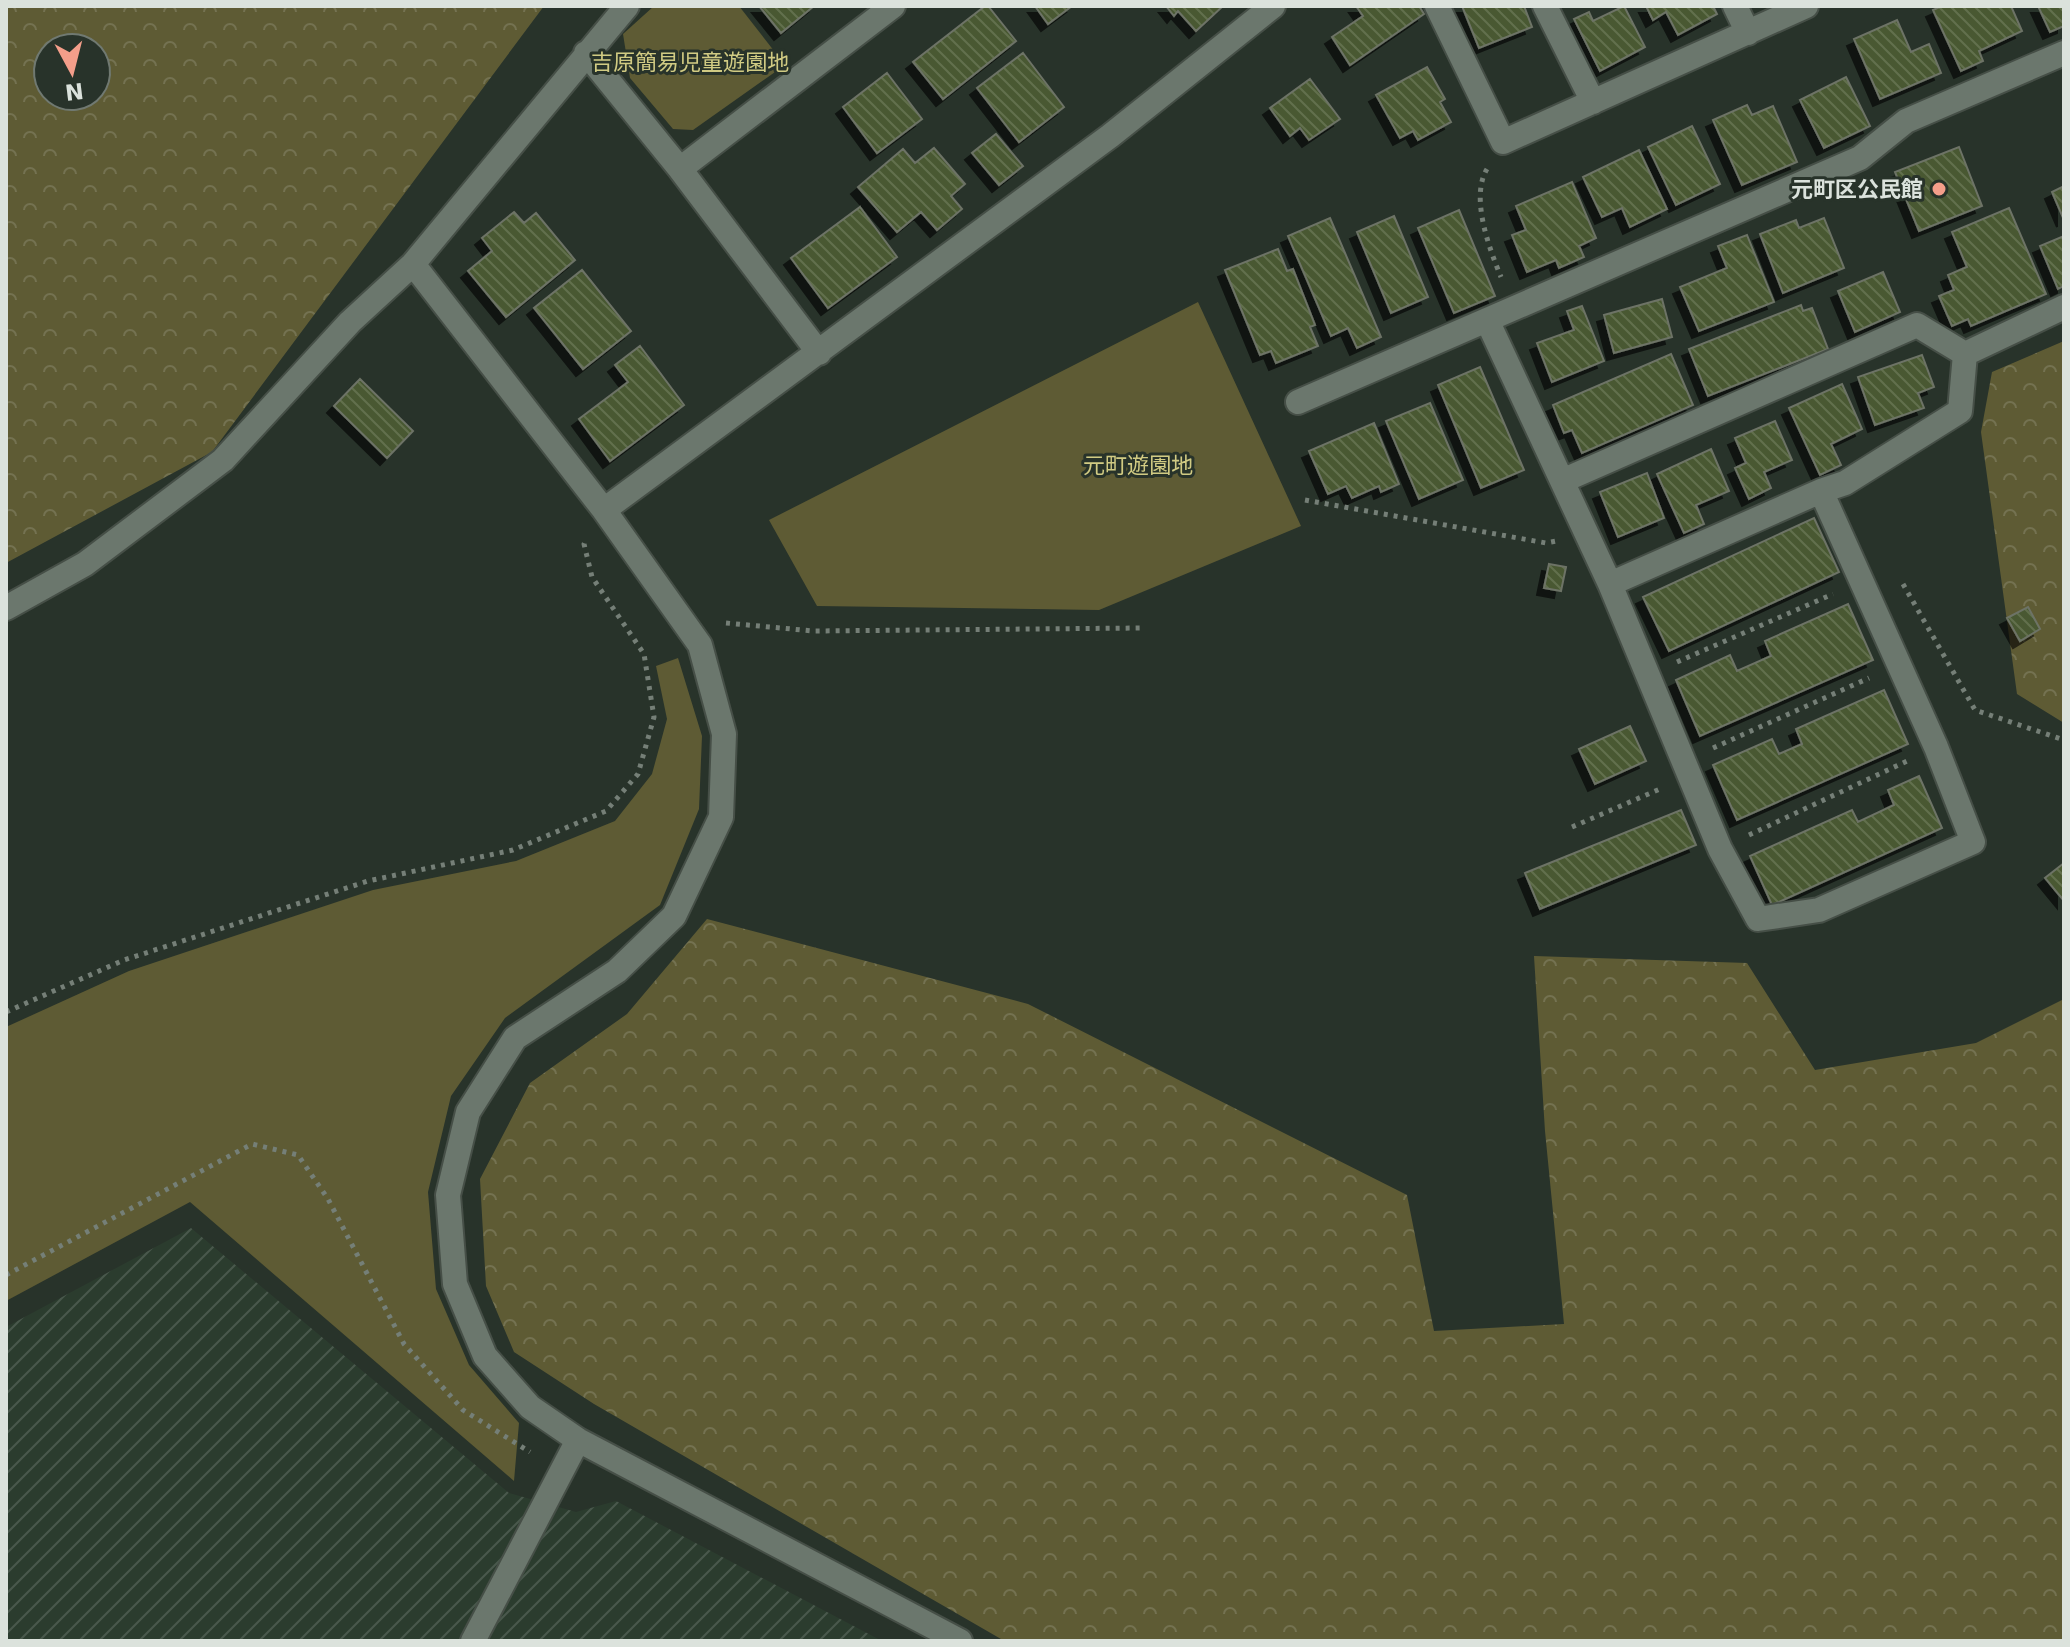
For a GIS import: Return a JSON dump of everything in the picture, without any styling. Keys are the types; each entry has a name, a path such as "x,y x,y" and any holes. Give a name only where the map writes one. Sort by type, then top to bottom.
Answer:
{"street":[{"path":"6,608 85,564 223,460 350,322 413,264 627,6"},
{"path":"680,169 893,6"},
{"path":"604,510 1110,136 1273,6"},
{"path":"1437,6 1503,142 1806,6"},
{"path":"1545,6 1593,102"},
{"path":"1735,6 1748,33"},
{"path":"586,53 680,169 819,353"},
{"path":"1298,402 1860,158 1906,121 2064,53"},
{"path":"413,264 604,510 700,645 724,734 721,817 674,916 617,971 515,1038 468,1112 448,1195 455,1284 485,1356 530,1407 578,1440 960,1641"},
{"path":"1965,354 2064,307"},
{"path":"1487,320 1610,584 1720,849 1758,919 1819,910 1973,842 1936,747 1821,491"},
{"path":"1562,481 1917,325 1965,354"},
{"path":"1610,584 1845,483 1960,411 1965,354"},
{"path":"473,1641 578,1440"}],"path":[{"path":"1503,142 1480,180 1485,239 1513,308"},
{"path":"1305,500 1546,543 1588,536"},
{"path":"6,1012 124,960 368,881 513,850 606,811 638,774 654,717 644,654 592,577 584,544 604,510"},
{"path":"1899,576 1975,710 2064,740"},
{"path":"1649,674 1863,580"},
{"path":"681,619 813,631 1140,628"},
{"path":"1572,827 1899,665"},
{"path":"1720,849 1936,747"},
{"path":"6,1275 252,1144 298,1155 328,1199 404,1344 463,1410 561,1471"}],"shaded area":[{"path":"191,1228 509,1493 576,1512 616,1501 882,1641 6,1641 6,1327"}],"green space":[{"path":"6,6 544,6 212,452 6,563"},
{"name":"吉原簡易児童遊園地","path":"654,6 739,6 785,65 693,130 673,129 630,78 623,34"},
{"name":"元町遊園地","path":"1198,302 1301,526 1099,610 817,606 769,520"},
{"path":"2064,341 2064,723 2017,694 1981,432 1992,372"},
{"path":"678,658 702,736 699,809 660,905 505,1018 451,1096 428,1192 436,1289 469,1365 519,1423 514,1481 190,1202 6,1301 6,1027 129,971 373,890 516,861 615,821 652,774 667,719 656,666"},
{"path":"707,919 1028,1004 1407,1195 1434,1331 1564,1324 1545,1131 1534,956 1747,963 1815,1070 1976,1043 2064,999 2064,1641 1001,1639 594,1404 514,1352 486,1286 480,1179 530,1083 627,1014"}],"building":[{"path":"759,6 814,6 781,33"},
{"path":"985,6 1016,41 943,99 913,62"},
{"path":"1035,6 1072,6 1048,24"},
{"path":"1166,6 1223,6 1196,31 1178,11 1174,16"},
{"path":"1356,6 1419,6 1424,14 1350,65 1332,37 1363,16"},
{"path":"1462,6 1524,6 1532,27 1479,48"},
{"path":"1624,6 1645,47 1600,71 1574,19 1589,12 1593,21"},
{"path":"1646,6 1713,6 1717,14 1678,35 1666,12 1653,20"},
{"path":"1942,6 2011,6 2022,31 1979,51 1983,61 1961,71 1933,10"},
{"path":"2038,6 2064,6 2064,26 2050,32"},
{"path":"1897,20 1911,52 1929,44 1941,73 1880,99 1854,39"},
{"path":"1023,53 1064,107 1019,142 977,88"},
{"path":"1427,67 1445,99 1440,102 1451,122 1418,140 1413,131 1400,138 1376,95"},
{"path":"887,73 922,119 877,153 843,107"},
{"path":"1846,77 1870,126 1824,148 1800,100"},
{"path":"1310,79 1340,119 1309,140 1300,128 1290,136 1270,108"},
{"path":"1747,105 1752,115 1773,106 1797,162 1742,185 1713,120"},
{"path":"1692,126 1720,184 1676,205 1648,147"},
{"path":"996,134 1023,166 999,185 972,153"},
{"name":"元町区公民館","path":"1959,147 1982,206 1919,231 1895,172"},
{"path":"934,148 965,184 951,196 962,209 937,230 921,212 897,232 858,187 903,149 915,163"},
{"path":"1639,150 1667,209 1630,227 1622,208 1602,217 1583,177"},
{"path":"1572,182 1596,238 1579,246 1584,257 1559,268 1556,260 1527,272 1512,235 1526,230 1516,206"},
{"path":"2064,186 2064,220 2052,192"},
{"path":"860,207 897,257 828,308 791,258"},
{"path":"2009,208 2046,294 1971,326 1968,319 1952,326 1939,296 1954,290 1948,275 1967,267 1952,232"},
{"path":"1459,210 1495,296 1454,313 1418,228"},
{"path":"514,212 524,223 536,213 575,260 506,317 468,271 492,251 482,238"},
{"path":"1394,216 1428,297 1391,313 1357,232"},
{"path":"1330,218 1381,337 1357,348 1348,328 1331,336 1288,236"},
{"path":"1824,218 1844,268 1783,293 1760,234 1796,220 1799,228"},
{"path":"1747,235 1774,302 1699,331 1680,287 1727,268 1718,246"},
{"path":"2064,236 2064,286 2058,289 2040,246"},
{"path":"1278,249 1287,271 1293,269 1315,325 1310,327 1318,346 1276,363 1271,351 1260,355 1225,270"},
{"path":"582,270 631,331 583,369 534,308"},
{"path":"1883,272 1900,312 1855,332 1838,291"},
{"path":"1662,299 1672,337 1614,353 1604,315"},
{"path":"1801,305 1803,311 1812,308 1828,349 1708,396 1689,349"},
{"path":"1582,306 1604,361 1552,382 1537,343 1574,330 1567,311"},
{"path":"640,346 684,405 610,461 579,419 628,382 615,365"},
{"path":"1671,354 1693,405 1582,453 1572,430 1564,433 1553,405"},
{"path":"1922,355 1934,387 1918,393 1924,408 1875,425 1858,377"},
{"path":"1480,367 1524,470 1481,488 1438,385"},
{"path":"360,379 413,431 387,458 334,406"},
{"path":"1842,384 1862,429 1831,444 1841,465 1820,475 1789,408"},
{"path":"1430,403 1463,480 1419,499 1386,421"},
{"path":"1775,421 1792,460 1764,472 1771,488 1749,499 1735,468 1746,463 1735,438"},
{"path":"1374,423 1399,484 1381,492 1379,486 1352,498 1346,486 1328,494 1309,451"},
{"path":"1711,449 1729,491 1696,505 1704,524 1684,533 1657,474"},
{"path":"1647,473 1664,518 1618,537 1600,492"},
{"path":"1814,518 1839,572 1669,651 1643,597"},
{"path":"1549,564 1566,567 1561,591 1544,588"},
{"path":"1848,604 1873,660 1700,736 1676,680 1730,655 1737,671 1771,656 1765,641"},
{"path":"2028,607 2040,629 2020,641 2007,618"},
{"path":"1884,690 1908,744 1737,820 1713,765 1772,739 1779,754 1802,744 1796,729"},
{"path":"1630,726 1646,761 1595,784 1579,749"},
{"path":"1919,776 1942,828 1772,905 1750,856 1852,810 1858,822 1894,805 1888,790"},
{"path":"1681,810 1696,845 1540,909 1525,873"},
{"path":"2064,863 2064,901 2045,878"}],"place":[{"name":"元町区公民館","path":"1939,189"}]}
